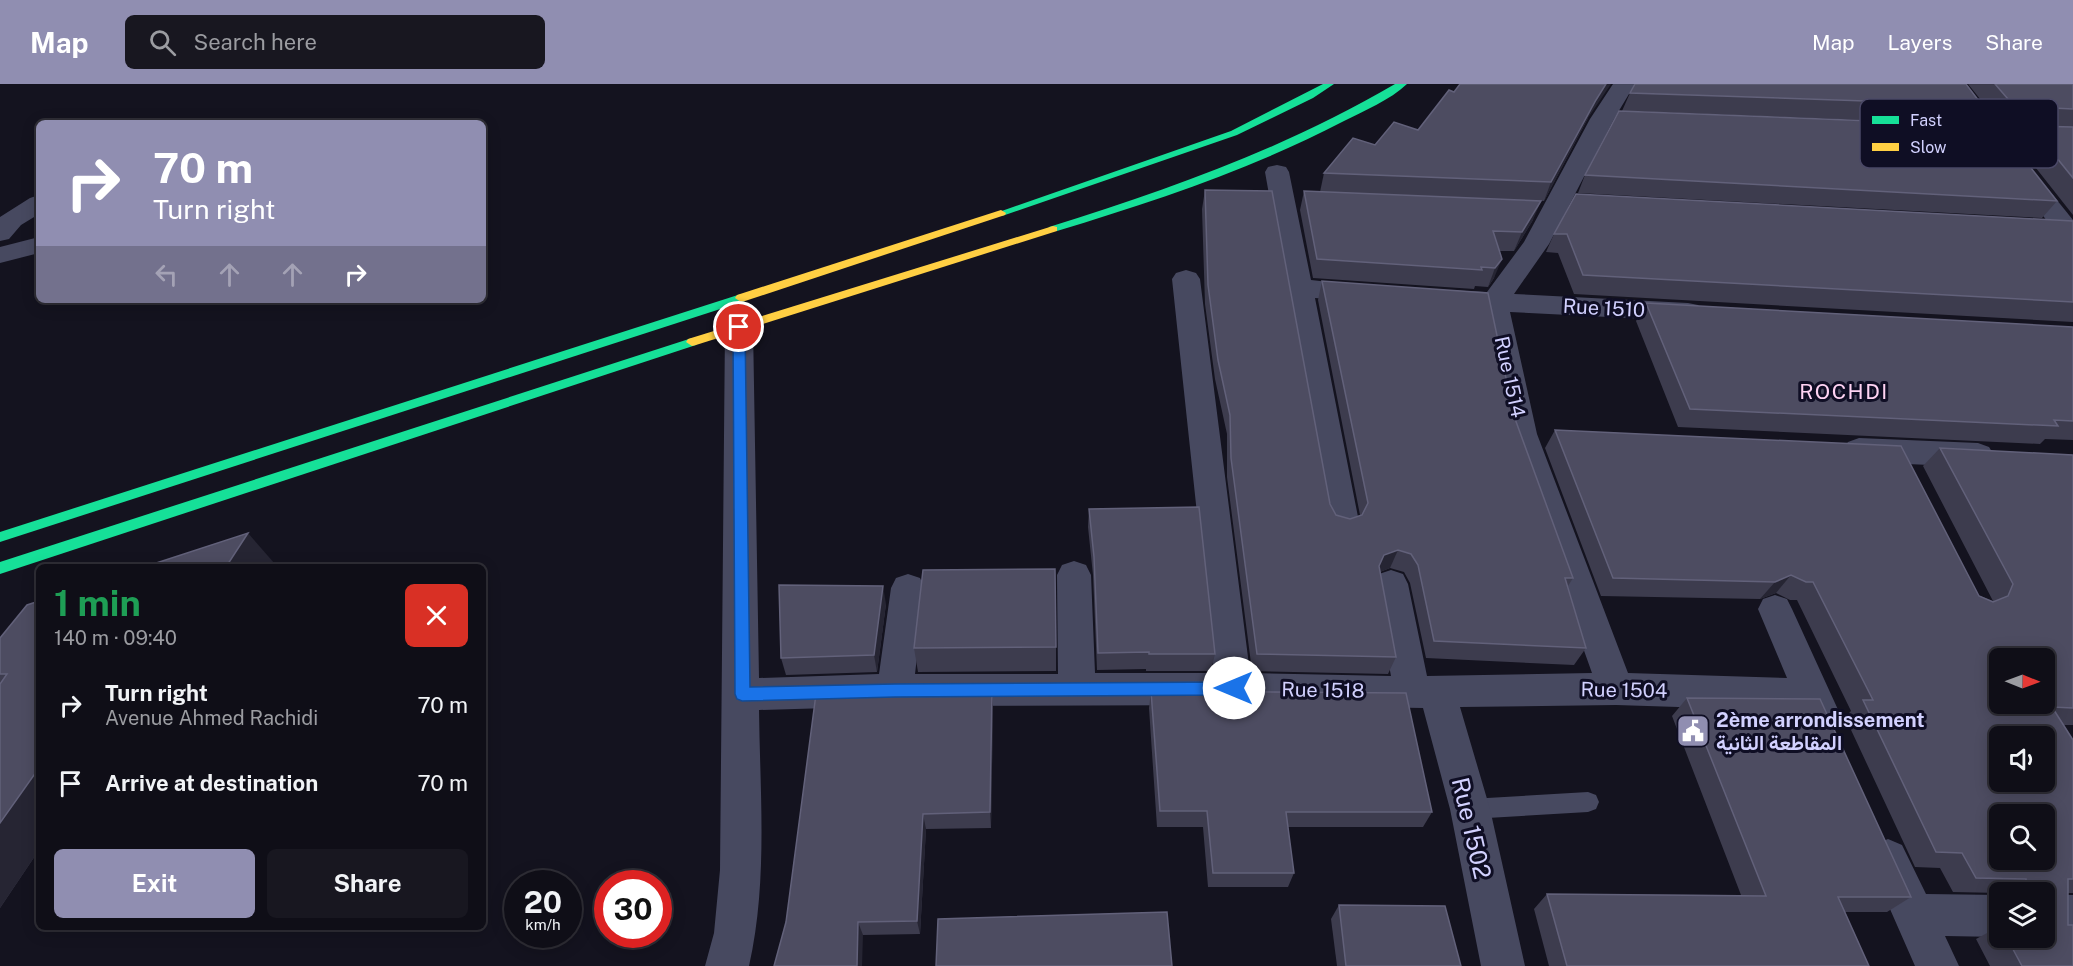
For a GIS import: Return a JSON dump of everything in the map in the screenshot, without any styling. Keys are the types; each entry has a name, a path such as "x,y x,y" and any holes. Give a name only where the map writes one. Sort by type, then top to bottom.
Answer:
{"main road":[{"path":"0,537 1048,198 1234,133 1310,96 1329,84"},
{"path":"0,568 739,327 1112,211 1222,174 1280,150 1383,97 1402,84"}],"street":[{"path":"1494,302 1536,244 1557,206 1613,120 1623,84"},
{"path":"2058,136 2073,137"},
{"path":"2019,168 2070,234"},
{"path":"1287,191 1299,288 1343,522"},
{"path":"0,233 12,219 36,205"},
{"path":"2032,228 2070,234"},
{"path":"0,255 36,246"},
{"path":"1186,279 1234,688"},
{"path":"1299,288 1391,295"},
{"name":"Rue 1510","path":"1425,297 1719,314"},
{"name":"Rue 1514","path":"1494,302 1522,434 1616,689"},
{"path":"727,966 735,933 741,870 739,327"},
{"path":"1522,434 1557,436"},
{"path":"1826,448 2012,457"},
{"path":"1896,451 1911,482"},
{"path":"1074,575 1077,689"},
{"name":"Rue 1502","path":"1391,584 1424,692 1470,809 1503,966"},
{"path":"895,690 908,588"},
{"path":"1775,609 1836,748"},
{"name":"Rue 1518","path":"742,694 895,690 1234,688 1424,692"},
{"name":"Rue 1504","path":"1424,692 1616,689 1812,695"},
{"path":"1875,831 1937,966"},
{"path":"1914,915 1989,916"},
{"path":"2055,916 2073,916"}],"lane":[{"path":"1470,809 1588,802"}],"building":[{"path":"1460,84 1606,84 1551,182 1324,173 1353,138 1375,145 1394,122 1418,130 1449,90 1454,92"},
{"path":"1635,84 1966,84 1977,99 1860,99 1860,101 1630,93"},
{"path":"1995,84 2073,84 2073,109 2058,108 2058,99 2008,99"},
{"path":"1619,111 1860,121 1860,168 2031,168 2057,201 1585,175"},
{"path":"2058,127 2073,127 2073,178 2058,159"},
{"path":"1205,190 1272,191 1330,504 1336,515 1350,519 1362,515 1368,503 1322,281 1488,293 1514,416 1573,578 1565,578 1586,648 1434,641 1418,565 1411,554 1398,550 1384,555 1379,566 1396,657 1257,654 1231,458 1230,415 1218,360 1208,285"},
{"path":"1304,191 1541,201 1522,232 1493,231 1502,259 1495,268 1481,267 1482,270 1317,259"},
{"path":"1576,194 2073,221 2073,302 1583,275 1567,234 1554,234"},
{"path":"1646,303 2073,327 2073,421 2054,420 2058,426 1690,409"},
{"path":"1555,430 1901,446 1979,596 1993,602 2008,596 2013,584 1940,448 2073,455 2073,708 2055,707 2055,648 1989,648 1989,714 2055,714 2055,712 2073,740 2073,879 2068,879 2068,925 2073,925 2073,966 2022,966 2012,948 2055,948 2055,882 1976,878 1962,853 1936,852 1863,700 1873,700 1813,582 1806,582 1791,575 1775,582 1613,578"},
{"path":"1199,507 1215,654 1098,653 1094,557 1089,509"},
{"path":"248,533 228,564 153,564"},
{"path":"1055,569 1056,647 914,648 923,570"},
{"path":"779,585 883,586 874,655 781,658"},
{"path":"36,602 36,772 0,823 0,684 7,674 0,674 0,638 27,605"},
{"path":"992,691 990,812 923,814 917,921 858,922 857,966 774,966 786,922 816,694"},
{"path":"1151,691 1406,693 1432,812 1286,812 1294,873 1213,873 1207,811 1160,811"},
{"path":"1687,698 1820,699 1911,897 1838,897 1869,966 1567,966 1547,894 1766,896"},
{"path":"1339,905 1445,906 1461,966 1346,966"},
{"path":"1167,912 1172,966 936,966 938,919"}],"traffic: fast":[{"path":"1001,213 1234,133 1310,96 1329,84"},
{"path":"1053,229 1188,185 1276,150 1319,130 1402,84"},
{"path":"0,537 741,298"},
{"path":"0,568 692,342"}],"traffic: slow":[{"path":"741,298 1001,213"},
{"path":"692,342 1053,229"}],"place":[{"name":"2ème arrondissement المقاطعة الثانية","path":"1693,731"}],"district":[{"name":"ROCHDI","path":"1844,391"}],"route":[{"path":"739,327 742,694 895,690 1234,688"}]}
